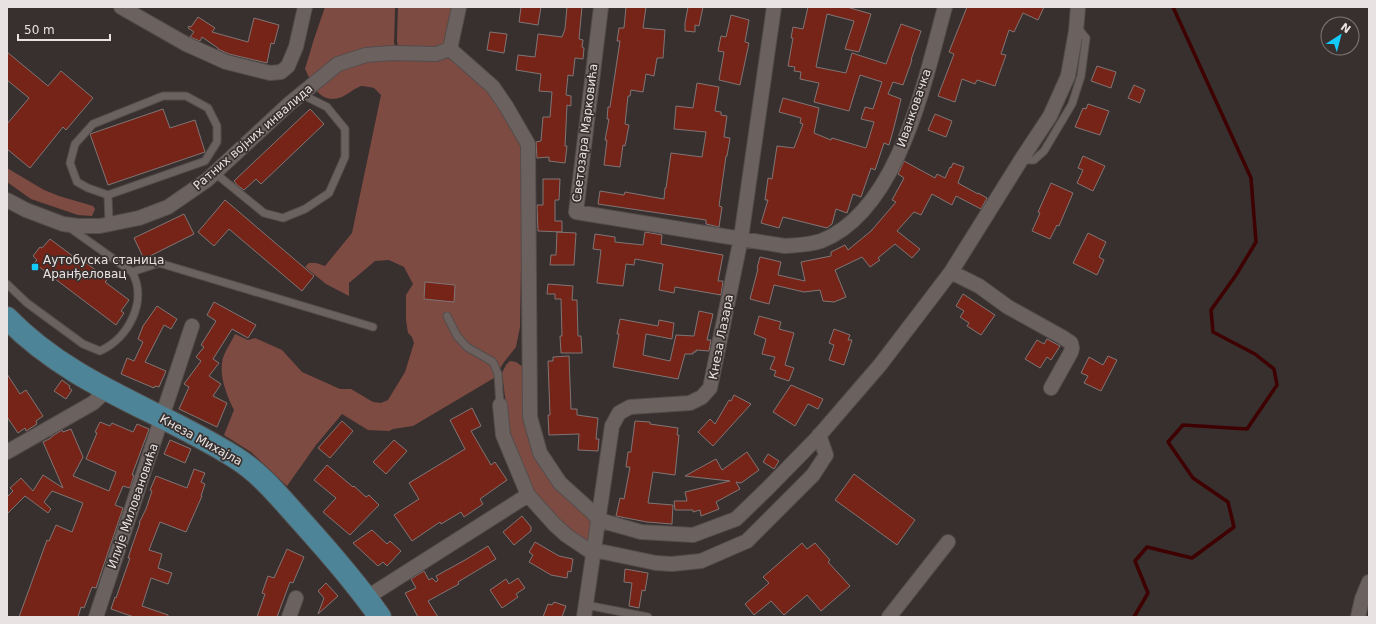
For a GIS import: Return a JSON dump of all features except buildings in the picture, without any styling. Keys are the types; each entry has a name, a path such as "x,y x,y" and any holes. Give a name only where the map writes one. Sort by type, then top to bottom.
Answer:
{"main road":[{"name":"Кнеза Михајла","path":"7,318 47,354 84,378 226,452 250,468 264,480 328,551 380,617"}],"street":[{"path":"121,7 186,44 226,62 270,73 281,72 288,66 296,47 305,7"},
{"path":"459,7 450,49 493,87 528,144 530,417 540,453 560,483 599,520 641,532 693,535 736,518 768,488 819,435 880,365 951,272 1050,116 1068,76 1078,7"},
{"name":"Светозара Марковића","path":"601,7 576,212 741,238"},
{"name":"Кнеза Лазара","path":"585,611 612,426 619,413 630,407 690,403 702,397 710,388 741,238 774,7"},
{"name":"Иванковачка","path":"741,238 785,246 807,244 820,241 831,236 862,214 878,191 907,136 945,7"},
{"name":"Ратних војних инвалида","path":"7,200 26,210 63,224 93,226 139,218 168,207 207,180 301,94 338,64 366,55 392,53 436,54 450,49"},
{"path":"951,272 979,286 1008,307 1071,343 1072,348 1051,388"},
{"name":"Илије Миловановића","path":"96,617 163,418 192,326"},
{"path":"7,452 93,403 107,390"},
{"path":"500,405 503,435 528,495 554,524 566,535 594,552 656,563 672,564 701,561 747,541 813,475 826,456 819,435"},
{"path":"366,598 528,495"},
{"path":"889,617 948,542"},
{"path":"1358,617 1362,599 1369,582"},
{"path":"289,617 296,598"}],"lane":[{"path":"215,173 264,214 283,218 304,209 329,193 345,157 345,129 327,107 301,94"},
{"path":"163,96 186,96 208,108 218,126 217,142 205,161 108,195 88,188 77,182 70,163 75,144 93,124 163,96"},
{"path":"108,195 109,224"},
{"path":"7,284 27,303 83,344 100,351 111,346 119,339 132,319 138,300 136,279 132,272 82,235 63,224"},
{"path":"132,272 159,263 372,327"},
{"path":"447,316 457,336 467,347 493,362 498,374 500,405"},
{"path":"585,611 648,617"}],"shaded area":[{"path":"325,7 395,7 394,43 401,59 453,56 484,86 509,119 523,147 520,327 516,347 494,378 413,426 389,431 368,430 342,414 316,445 287,486 251,452 224,435 234,410 223,381 222,363 225,352 235,334 248,340 255,338 282,350 302,372 340,389 351,389 373,402 381,403 388,400 405,372 414,343 412,337 408,333 406,320 406,295 413,284 404,267 389,260 375,261 349,283 349,296 326,284 305,267 309,263 316,263 325,266 352,233 381,95 374,88 361,86 342,97 334,99 322,96 314,87 305,69"},
{"path":"398,7 454,7 450,35 440,51 398,47"},
{"path":"7,168 44,190 93,206 95,209 92,216 78,215 31,199 7,182"},
{"path":"510,361 516,362 523,367 534,449 589,513 591,522 589,540 586,541 565,526 536,494 520,463 509,428 502,373"}],"waterway":[{"path":"1134,617 1148,593 1135,561 1147,547 1192,558 1234,527 1228,502 1193,478 1168,442 1183,425 1247,429 1277,385 1274,369 1255,354 1213,332 1211,310 1236,275 1256,242 1251,178 1173,7"}],"place":[{"name":"Аутобуска станица Аранђеловац","path":"35,267"}]}
